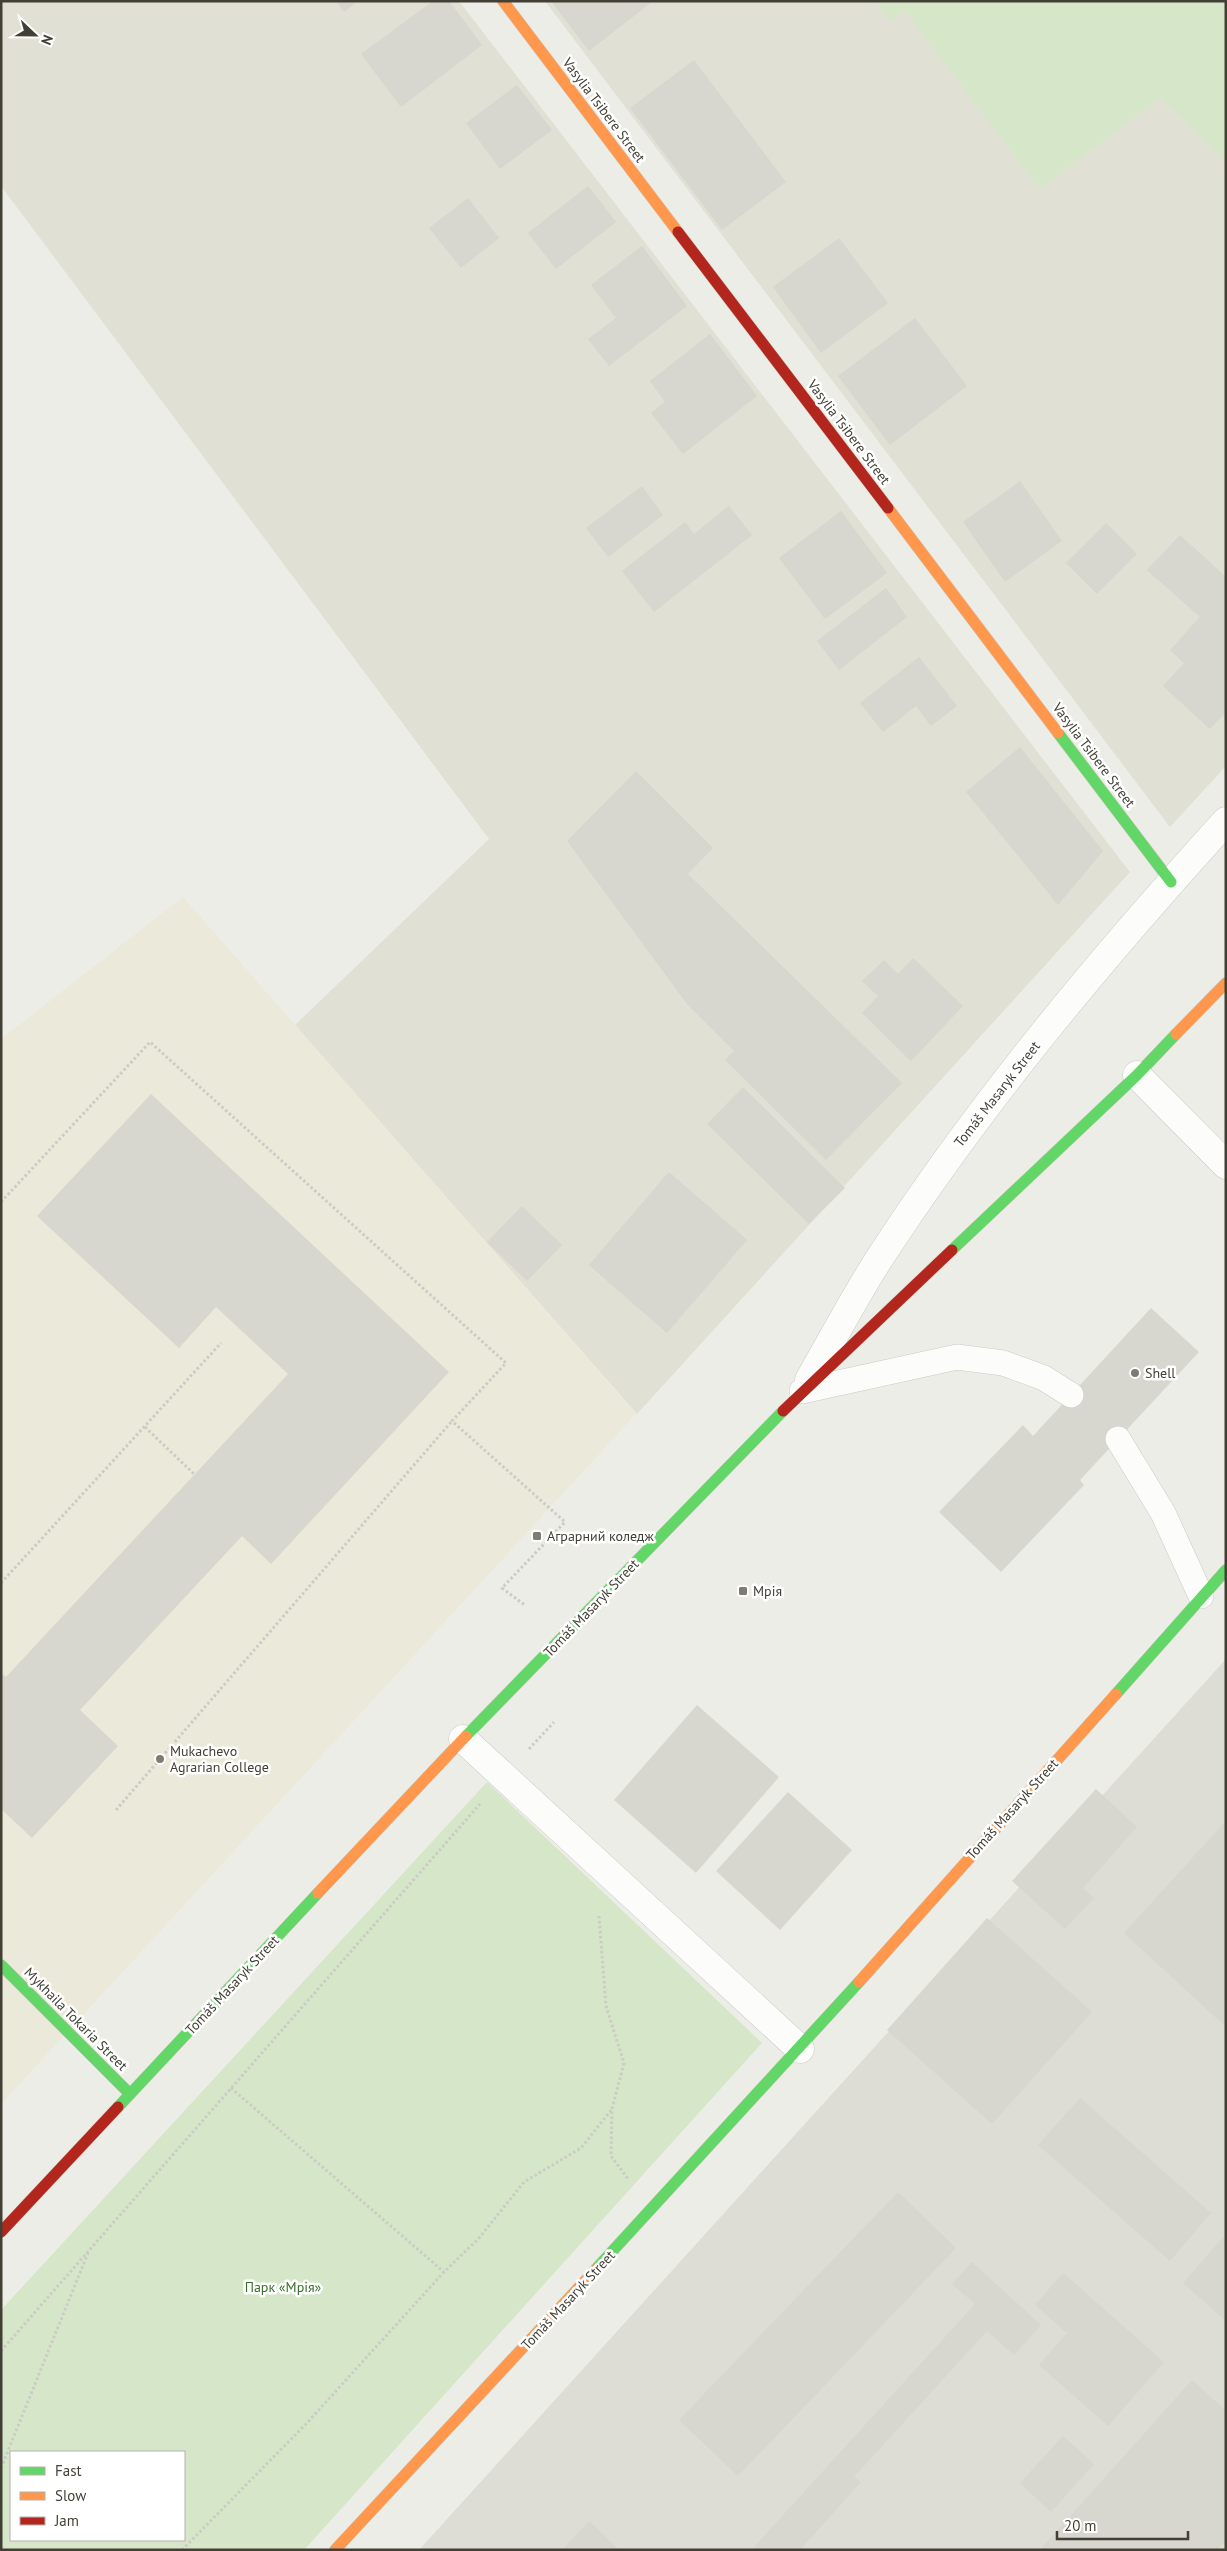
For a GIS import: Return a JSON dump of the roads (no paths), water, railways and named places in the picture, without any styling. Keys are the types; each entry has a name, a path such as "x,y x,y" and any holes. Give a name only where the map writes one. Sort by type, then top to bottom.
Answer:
{"street":[{"name":"Vasylia Tsibere Street","path":"503,1 1171,882"},
{"name":"Tomáš Masaryk Street","path":"802,1391 879,1260 954,1150 1039,1040 1171,882 1226,821"},
{"name":"Tomáš Masaryk Street","path":"1,2232 463,1739 802,1391 1137,1075 1226,983"},
{"path":"1137,1075 1226,1164"},
{"name":"Tomáš Masaryk Street","path":"335,2550 800,2049 1226,1570"},
{"path":"463,1739 800,2049"},
{"name":"Mykhaila Tokaria Street","path":"1,1965 130,2094"}],"lane":[{"path":"802,1391 957,1357 1003,1363 1044,1378 1070,1395"},
{"path":"1118,1439 1163,1513 1201,1596"}],"place":[{"name":"Shell","path":"1135,1373"},
{"name":"Аграрний коледж","path":"537,1536"},
{"name":"Мрія","path":"743,1591"},
{"name":"Mukachevo Agrarian College","path":"160,1759"}],"park label":[{"name":"Парк «Мрія»","path":"283,2287"}]}
